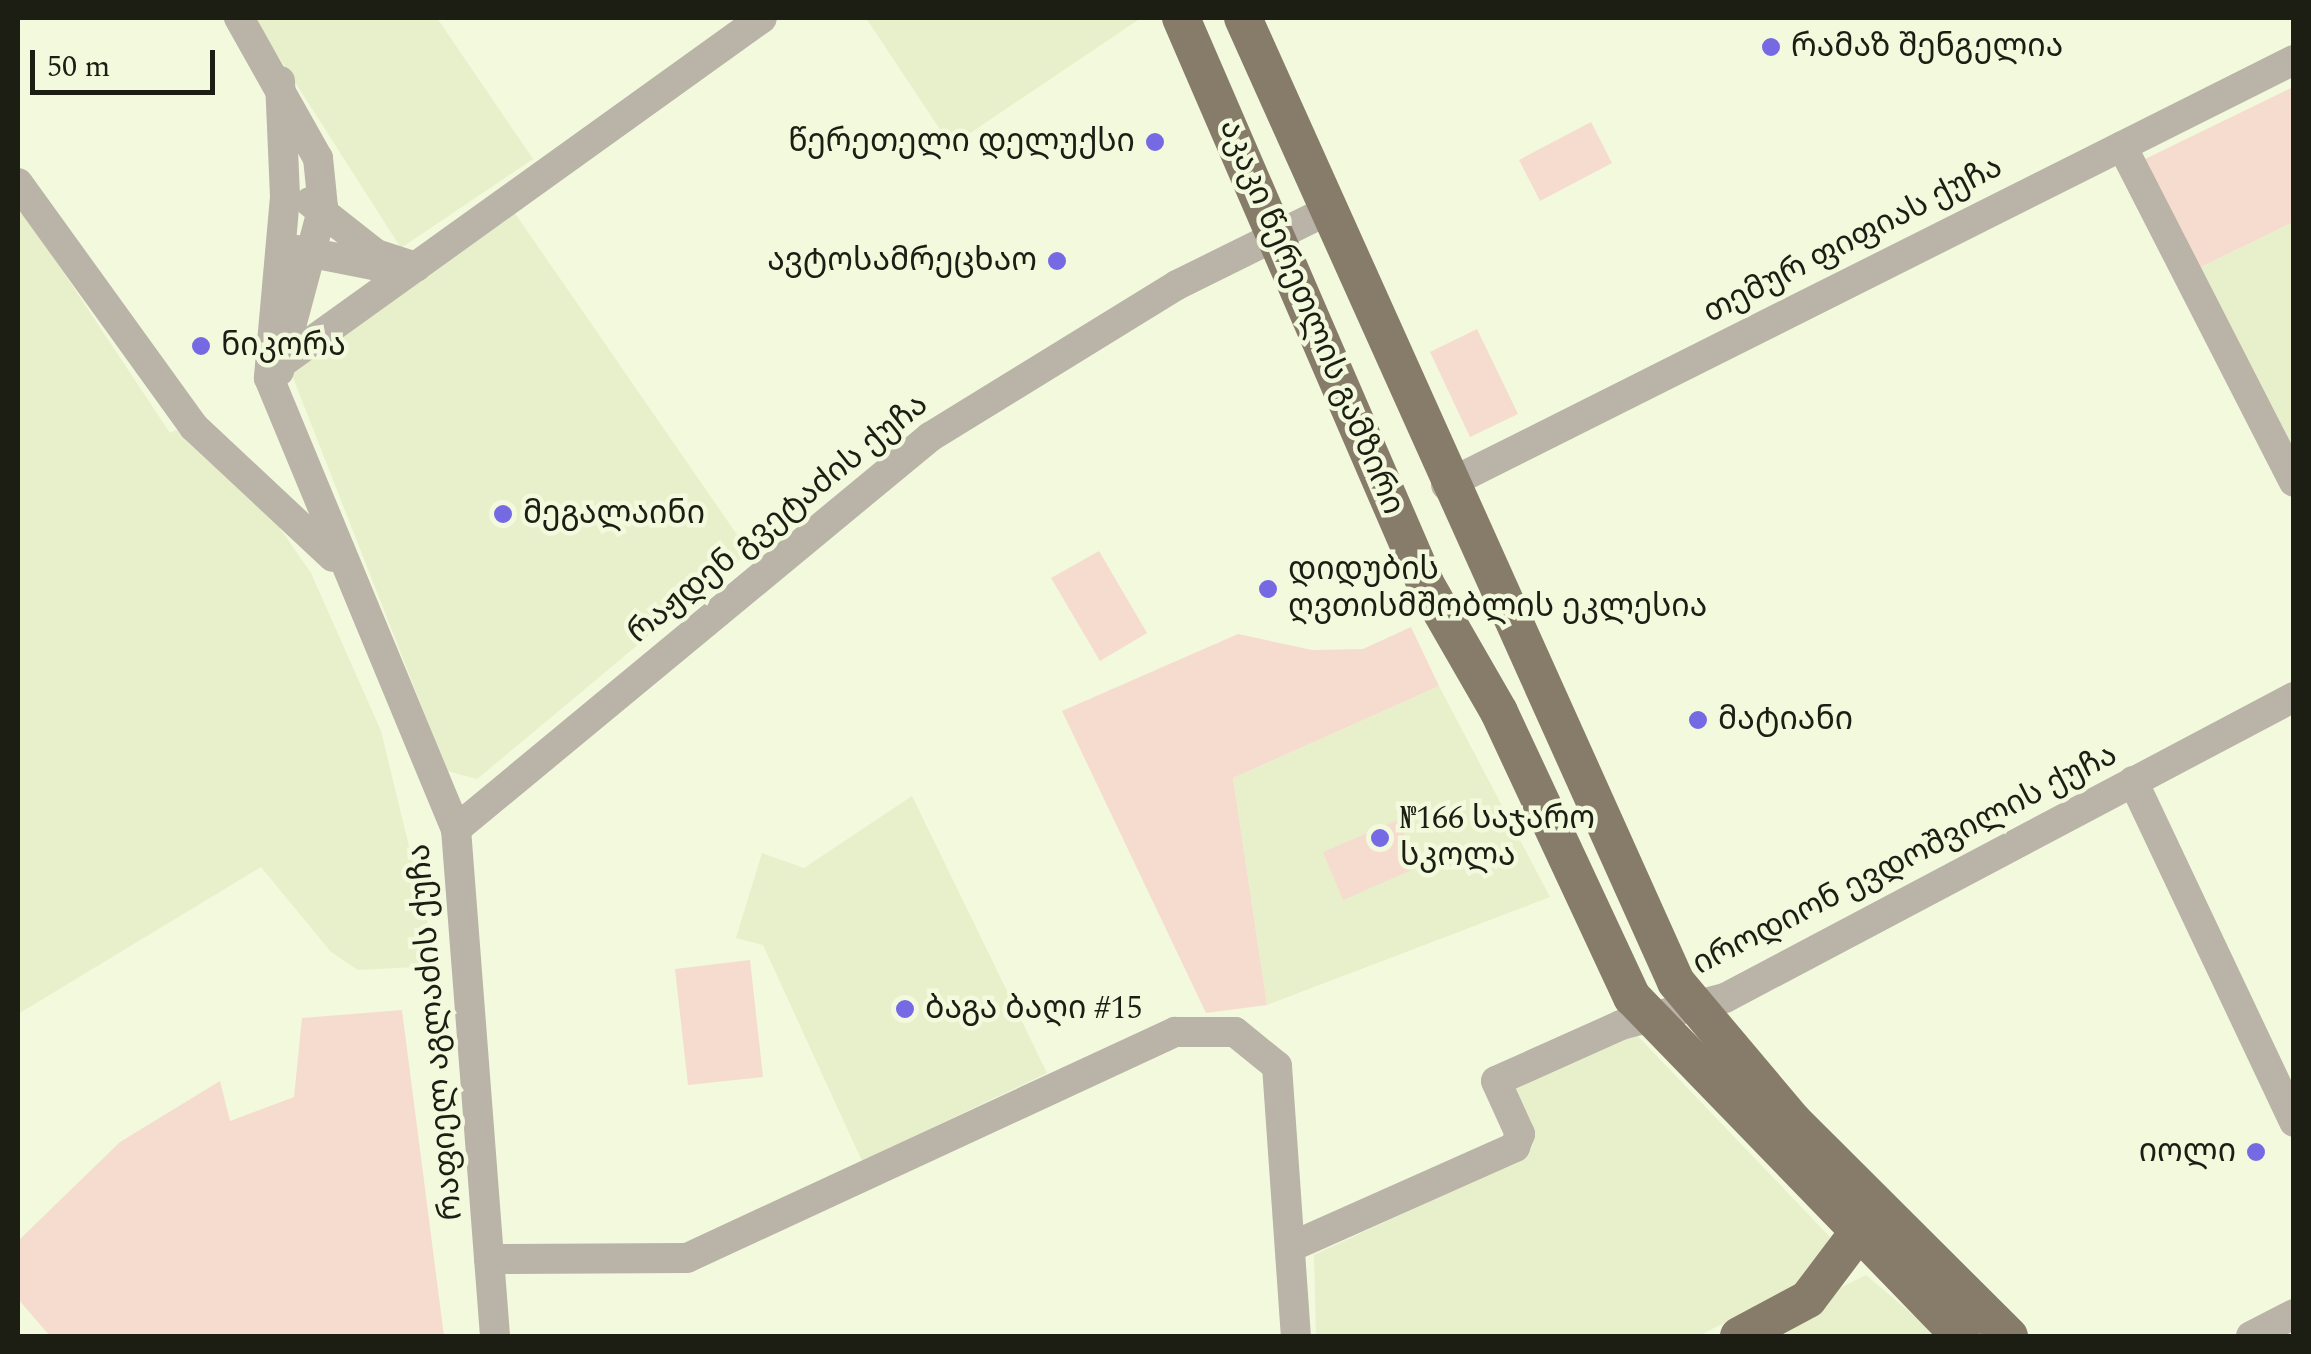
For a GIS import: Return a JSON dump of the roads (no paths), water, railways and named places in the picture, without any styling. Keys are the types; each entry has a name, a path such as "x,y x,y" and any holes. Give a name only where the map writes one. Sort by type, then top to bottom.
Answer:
{"main road":[{"name":"აკაკი წერეთლის გამზირი","path":"1181,18 1279,234 1448,632 1500,712 1605,947 1651,1018 1960,1336"},
{"name":"აკაკი წერეთლის გამზირი","path":"1243,18 1446,485 1648,930 1696,1008 1793,1121 2009,1336"},
{"path":"1739,1336 1824,1286 1857,1234"}],"street":[{"name":"რაფიელ აგლაძის ქუჩა","path":"239,18 280,81 318,158 323,206 314,255 280,364 276,398"},
{"path":"280,364 762,18"},
{"name":"თემურ ფიფიას ქუჩა","path":"1446,485 2294,60"},
{"name":"რაფიელ აგლაძის ქუჩა","path":"280,81 285,197 266,351 276,398 340,564 456,829 495,1336"},
{"path":"2122,146 2294,482"},
{"path":"18,183 194,426 340,564"},
{"path":"285,197 323,206 376,254 416,267"},
{"name":"რაჟდენ გვეტაძის ქუჩა","path":"456,829 930,437 1176,285 1325,212"},
{"path":"278,244 386,272 416,267"},
{"name":"იროდიონ ევდოშვილის ქუჩა","path":"1295,1245 1515,1146 1520,1134 1496,1081 1651,1018 1696,1008 2294,697"},
{"path":"2133,781 2294,1122"},
{"path":"489,1258 655,1261 704,1252 1064,1078 1184,1030 1235,1032 1277,1066 1295,1245 1296,1336"},
{"path":"2252,1336 2294,1314"}],"place":[{"name":"რამაზ შენგელია","path":"1771,47"},
{"name":"წერეთელი დელუქსი","path":"1155,142"},
{"name":"ავტოსამრეცხაო","path":"1057,261"},
{"name":"ნიკორა","path":"201,346"},
{"name":"მეგალაინი","path":"503,514"},
{"name":"დიდუბის ღვთისმშობლის ეკლესია","path":"1268,589"},
{"name":"მატიანი","path":"1698,720"},
{"name":"№166 საჯარო სკოლა","path":"1380,838"},
{"name":"ბაგა ბაღი #15","path":"905,1009"},
{"name":"იოლი","path":"2256,1152"}]}
